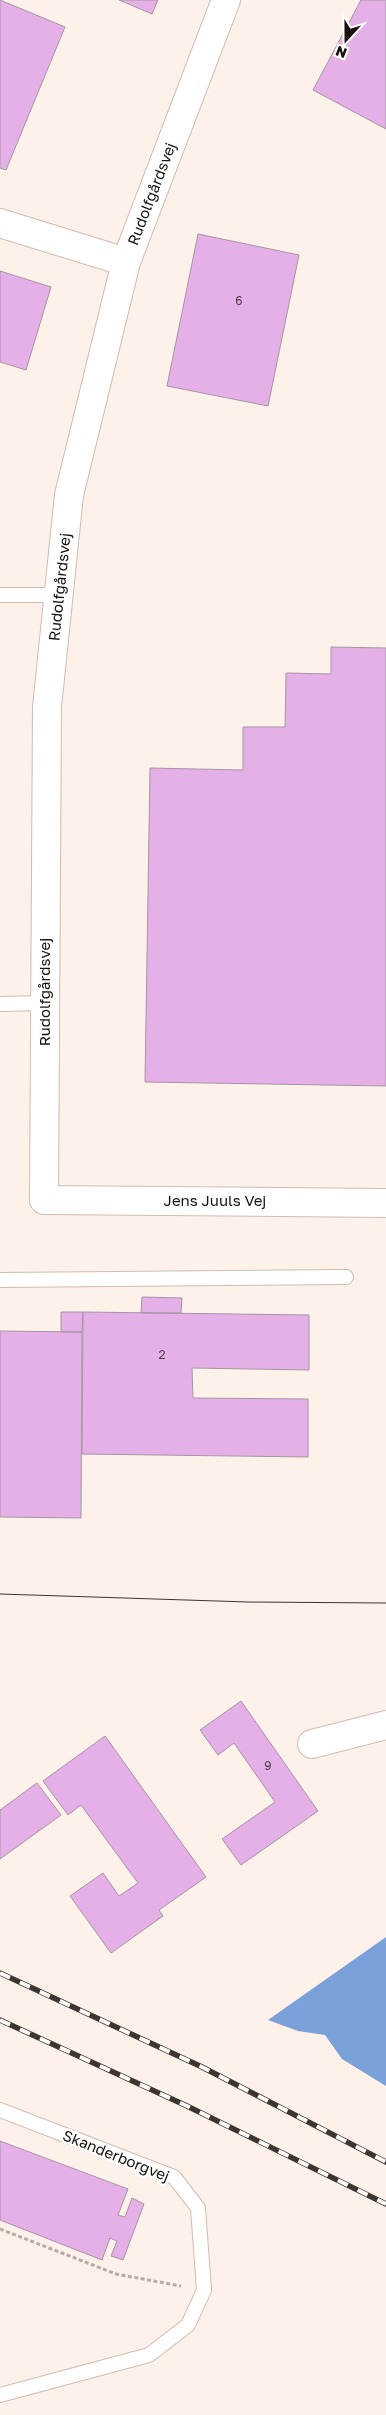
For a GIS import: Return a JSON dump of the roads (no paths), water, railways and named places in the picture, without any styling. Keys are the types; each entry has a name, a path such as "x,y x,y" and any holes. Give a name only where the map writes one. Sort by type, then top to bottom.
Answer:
{"street":[{"name":"Rudolfgårdsvej","path":"44,1200 47,707 69,495 126,262 226,0"},
{"path":"0,223 126,262"},
{"name":"Jens Juuls Vej","path":"44,1200 386,1203"},
{"path":"312,1744 386,1725"}],"lane":[{"path":"0,595 59,595"},
{"path":"0,1004 45,1004"},
{"path":"0,1280 346,1277"},
{"name":"Skanderborgvej","path":"0,2110 174,2177 198,2208 204,2290 188,2325 149,2355 0,2395"}],"water":[{"path":"386,1937 386,2086 342,2059 325,2035 298,2031 268,2020"}],"tram line":[{"path":"0,1594 248,1602 386,1603"}],"railway":[{"path":"0,1973 202,2067 386,2162"},
{"path":"0,2020 187,2106 386,2204"}]}
